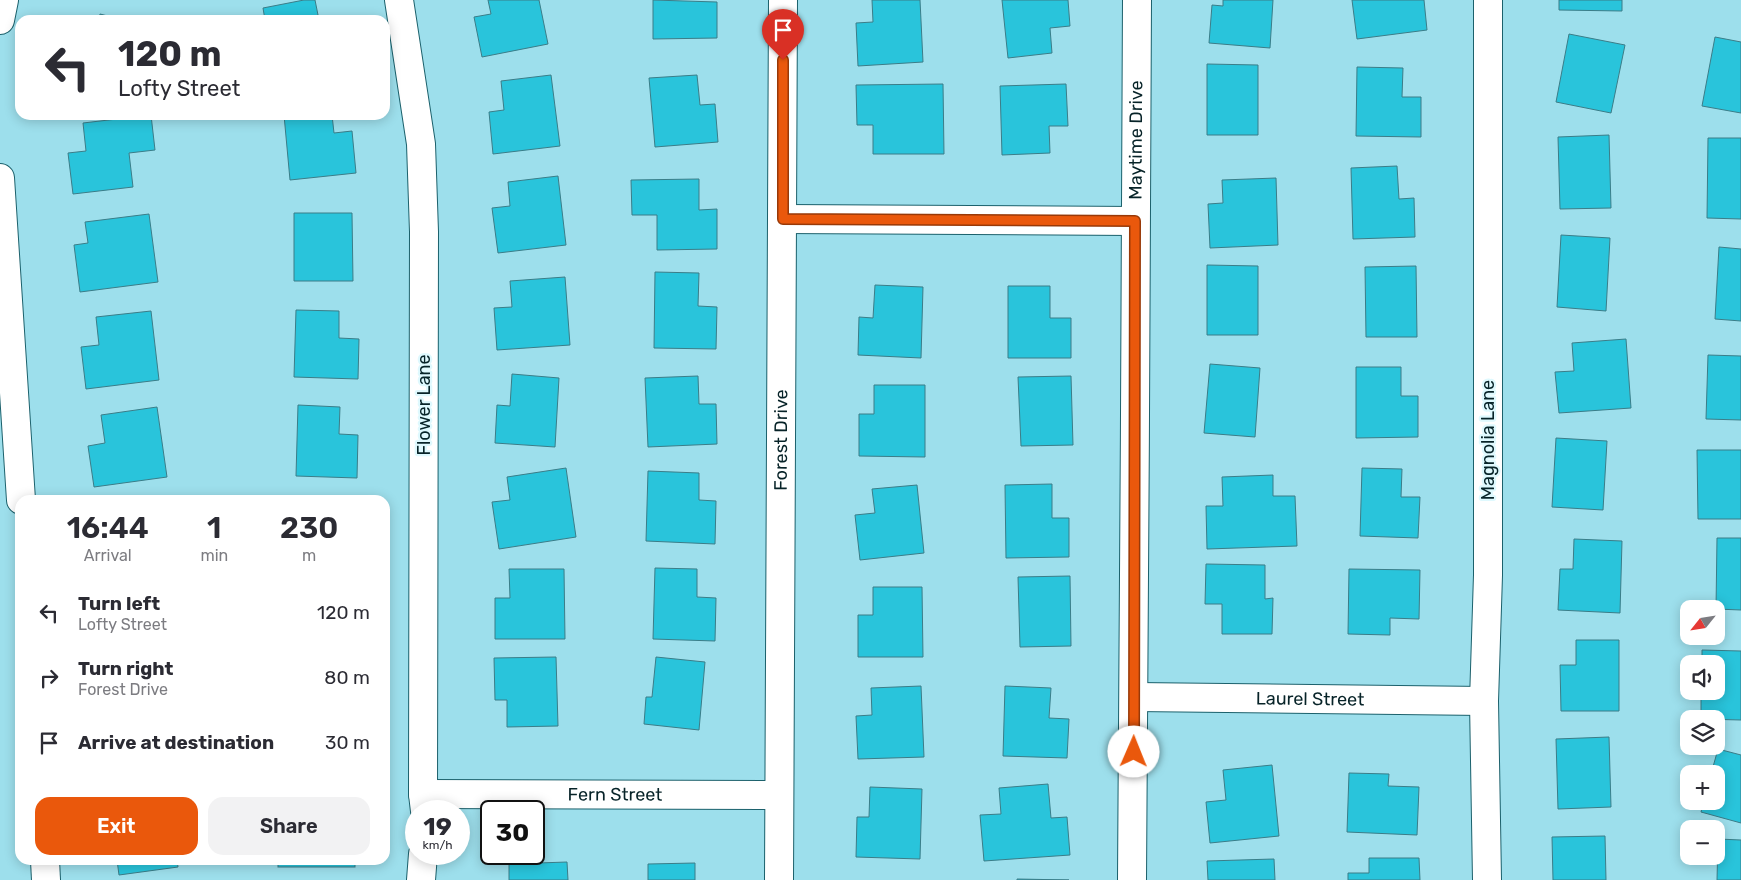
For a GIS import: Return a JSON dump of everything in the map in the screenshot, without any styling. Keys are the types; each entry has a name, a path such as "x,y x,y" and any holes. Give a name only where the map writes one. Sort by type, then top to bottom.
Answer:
{"street":[{"path":"0,20 4,0"},
{"name":"Flower Lane","path":"399,0 421,144 424,232 424,800"},
{"name":"Forest Drive","path":"779,880 783,0"},
{"name":"Maytime Drive","path":"1132,880 1135,697 1137,0"},
{"name":"Magnolia Lane","path":"1487,880 1484,702 1488,574 1488,0"},
{"path":"0,178 21,495"},
{"path":"783,219 1135,221"},
{"name":"Laurel Street","path":"1135,697 1484,702"},
{"name":"Fern Street","path":"470,802 779,795"},
{"path":"45,865 46,880"},
{"path":"421,880 422,865"}],"building":[{"path":"304,0 315,0 318,15 264,15 263,8"},
{"path":"488,0 539,0 548,44 482,57 474,17 491,14"},
{"path":"653,0 717,2 717,38 653,39"},
{"path":"872,0 920,0 923,62 858,66 856,23 873,22"},
{"path":"1002,0 1068,0 1070,26 1050,28 1052,53 1008,58"},
{"path":"1223,0 1273,0 1270,48 1209,43 1212,5 1223,6"},
{"path":"1352,0 1424,0 1427,30 1357,39"},
{"path":"1559,0 1622,0 1622,11 1559,10"},
{"path":"1569,34 1625,45 1611,113 1556,102"},
{"path":"1715,37 1741,42 1741,113 1702,106"},
{"path":"1207,64 1258,65 1258,135 1207,135"},
{"path":"1357,67 1403,68 1402,97 1421,97 1421,137 1356,136"},
{"path":"551,75 560,146 493,154 489,112 504,110 501,81"},
{"path":"697,75 700,105 715,104 718,142 655,147 649,78"},
{"path":"943,84 944,154 873,154 873,125 857,125 856,85"},
{"path":"1066,84 1068,126 1049,126 1050,153 1002,155 1000,86"},
{"path":"108,120 152,120 155,150 129,153 133,187 73,194 68,153 86,151 83,123"},
{"path":"284,120 333,120 334,133 352,131 356,173 290,180"},
{"path":"1609,135 1611,208 1560,209 1558,137"},
{"path":"1708,138 1741,138 1741,219 1707,218"},
{"path":"1397,166 1399,199 1414,198 1415,237 1353,239 1351,168"},
{"path":"558,176 566,245 498,253 492,208 510,206 508,182"},
{"path":"1276,178 1278,245 1210,248 1208,204 1223,203 1222,180"},
{"path":"699,179 699,210 717,209 717,249 657,250 657,215 632,215 631,180"},
{"path":"294,213 352,213 353,281 294,281"},
{"path":"149,214 158,282 80,292 74,245 88,243 85,222"},
{"path":"1561,235 1610,238 1606,311 1557,307"},
{"path":"1719,247 1741,249 1741,321 1715,319"},
{"path":"1207,265 1258,266 1258,335 1207,335"},
{"path":"1416,266 1417,337 1366,337 1365,267"},
{"path":"655,272 699,273 698,306 717,307 716,349 654,348"},
{"path":"565,277 570,345 497,350 494,308 512,307 510,281"},
{"path":"875,285 923,287 921,358 858,355 859,317 873,318"},
{"path":"1008,286 1050,286 1050,318 1071,318 1071,358 1008,358"},
{"path":"296,310 339,311 339,338 359,339 358,379 294,377"},
{"path":"151,311 159,380 86,389 81,347 99,345 96,317"},
{"path":"1626,339 1631,408 1559,413 1555,372 1574,371 1572,343"},
{"path":"1708,355 1741,356 1741,420 1706,419"},
{"path":"1210,364 1260,368 1255,437 1204,433"},
{"path":"1356,367 1401,367 1401,396 1418,396 1418,437 1356,438"},
{"path":"512,374 559,378 555,447 495,443 497,405 510,406"},
{"path":"698,376 699,404 716,404 717,444 648,447 645,378"},
{"path":"1071,376 1073,445 1021,446 1018,377"},
{"path":"874,385 925,385 925,457 859,456 859,414 874,414"},
{"path":"298,405 340,407 339,434 358,435 357,478 296,476"},
{"path":"157,407 167,477 94,487 88,446 105,443 101,415"},
{"path":"1556,438 1607,441 1603,510 1552,507"},
{"path":"1697,450 1741,450 1741,519 1698,519"},
{"path":"566,468 576,537 499,549 492,502 510,500 507,477"},
{"path":"1362,468 1402,469 1401,497 1420,497 1418,538 1360,536"},
{"path":"648,471 699,473 699,500 716,501 715,544 646,541"},
{"path":"1273,475 1273,496 1295,496 1297,546 1207,549 1206,506 1223,506 1222,477"},
{"path":"1052,484 1052,518 1069,518 1069,557 1006,558 1005,485"},
{"path":"917,485 924,553 860,560 855,515 875,513 872,489"},
{"path":"1717,538 1741,538 1741,610 1725,609 1725,600 1716,600"},
{"path":"1574,539 1622,541 1620,613 1558,610 1560,569 1573,569"},
{"path":"1206,564 1265,565 1265,599 1273,598 1272,634 1222,634 1222,604 1205,604"},
{"path":"655,568 697,569 697,597 716,598 715,641 653,639"},
{"path":"509,569 564,569 565,639 495,639 495,598 510,598"},
{"path":"1349,569 1420,570 1419,619 1390,618 1390,635 1348,634"},
{"path":"1070,576 1071,646 1020,647 1018,577"},
{"path":"873,587 922,587 923,657 858,657 858,615 873,615"},
{"path":"1576,640 1619,640 1619,711 1561,711 1560,665 1576,665"},
{"path":"1702,650 1741,651 1741,720 1725,720 1725,710 1701,710 1701,700 1725,700 1725,655 1702,655"},
{"path":"556,657 558,726 507,727 507,700 495,700 494,658"},
{"path":"656,657 705,662 699,730 644,724 646,697 652,697"},
{"path":"921,686 924,757 858,759 856,716 872,715 871,688"},
{"path":"1005,686 1051,688 1049,718 1069,719 1067,758 1003,756"},
{"path":"1609,737 1611,807 1558,809 1556,739"},
{"path":"1725,751 1741,755 1741,823 1701,812 1702,810 1725,810 1725,765 1714,765 1716,755 1725,755"},
{"path":"1272,765 1279,836 1210,843 1206,802 1226,800 1223,770"},
{"path":"1349,773 1389,774 1388,786 1419,787 1417,835 1347,832"},
{"path":"1048,784 1051,818 1067,817 1070,855 984,861 980,815 1001,814 999,788"},
{"path":"870,787 922,789 920,859 856,857 857,817 869,817"},
{"path":"1605,836 1606,880 1553,880 1552,837"},
{"path":"1725,839 1741,840 1741,880 1717,880 1717,865 1725,865"},
{"path":"1369,858 1419,858 1420,880 1348,880 1348,873 1369,873"},
{"path":"1274,859 1275,880 1208,880 1207,861"},
{"path":"567,862 568,880 509,880 509,865 545,865 545,863"},
{"path":"695,863 695,880 648,880 648,864"},
{"path":"118,865 178,865 178,867 119,875"},
{"path":"278,865 355,865 355,867 278,867"},
{"path":"1017,879 1069,880 1017,880"}],"route":[{"path":"783,60 783,219 1135,221 1134,752"}]}
